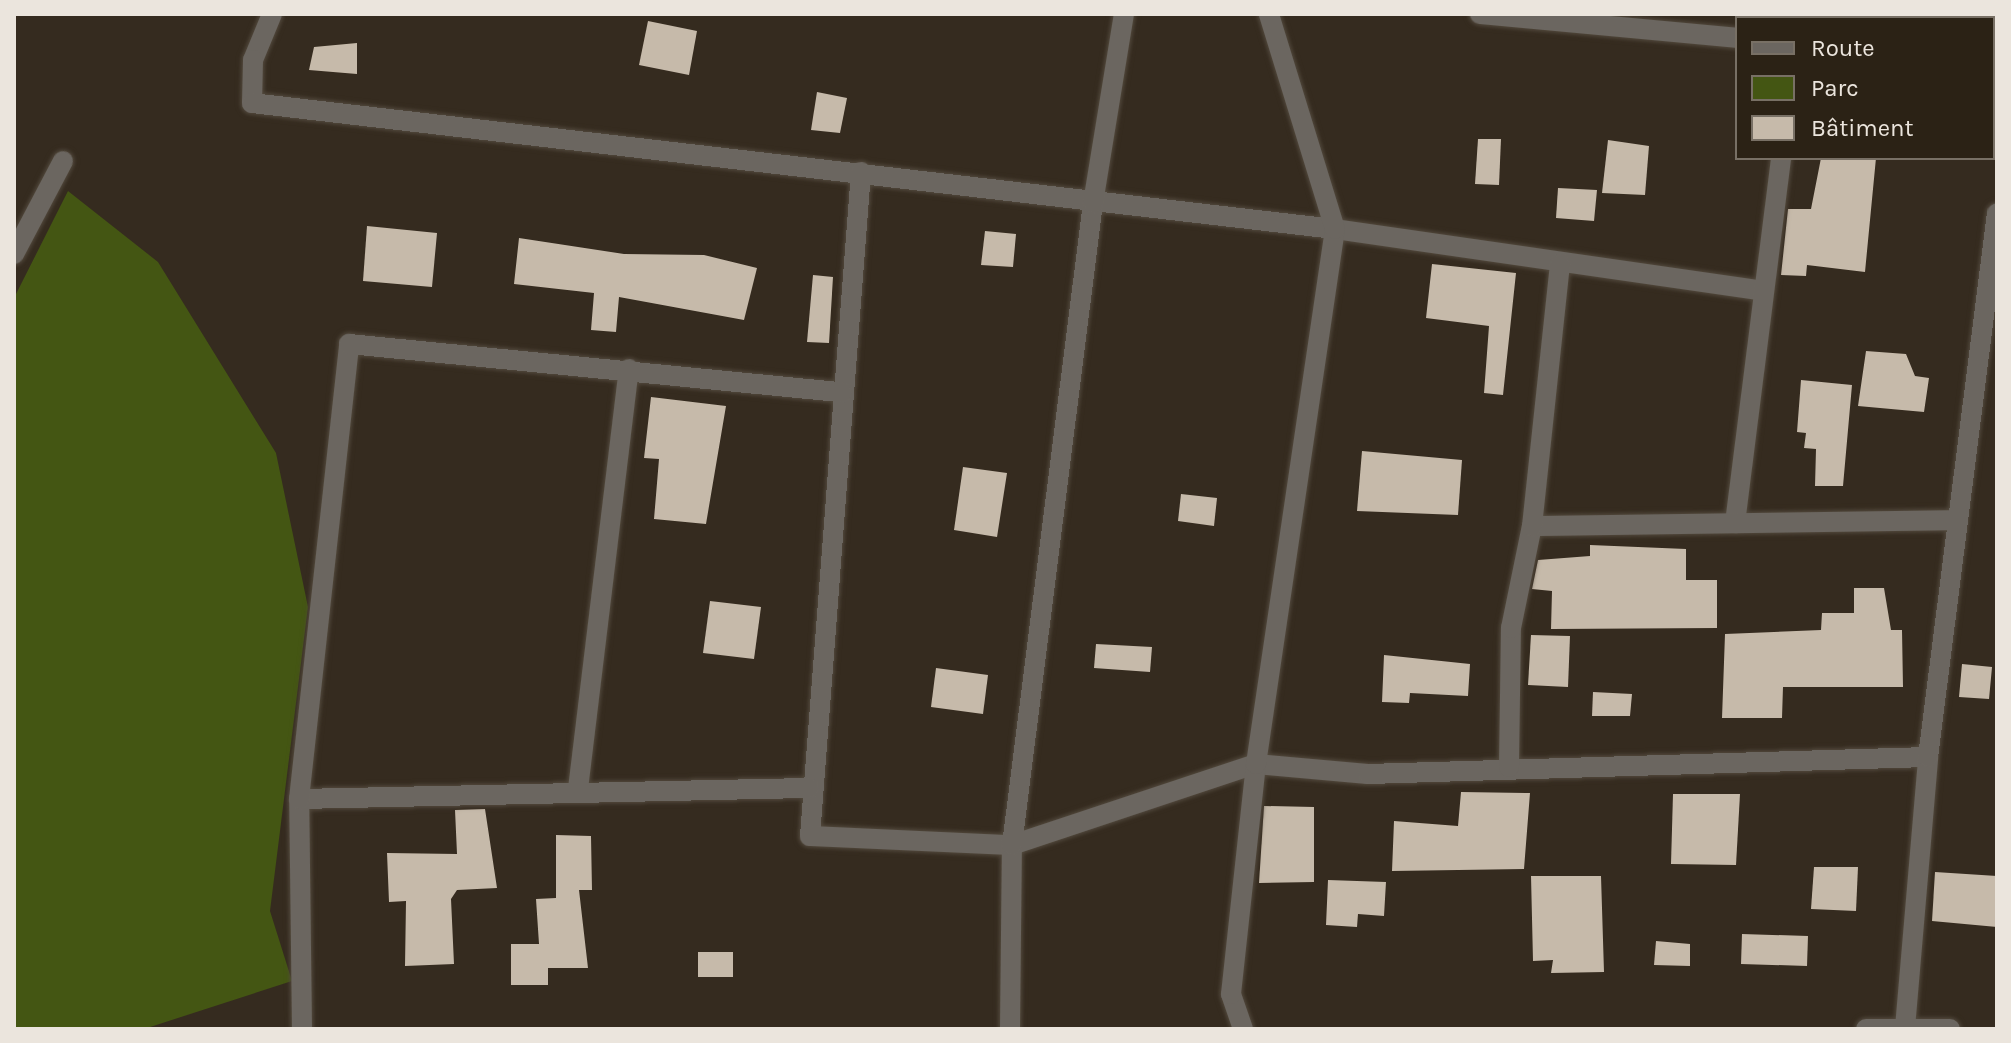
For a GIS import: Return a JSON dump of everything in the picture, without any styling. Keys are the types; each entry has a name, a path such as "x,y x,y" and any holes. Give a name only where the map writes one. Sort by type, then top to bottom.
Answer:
{"street":[{"path":"272,14 253,60 252,103 1335,229 1763,291"},
{"path":"1010,1029 1012,845 1093,203 1124,14"},
{"path":"1243,1029 1231,994 1256,764 1335,229 1269,14"},
{"path":"1480,14 1735,38"},
{"path":"1735,523 1781,160"},
{"path":"14,254 63,161"},
{"path":"861,172 809,788 810,836 1012,845 1256,764 1368,774 1509,767 1928,757"},
{"path":"1905,1028 1928,757 1997,213"},
{"path":"1509,767 1511,628 1532,526 1560,264"},
{"path":"302,1029 299,799 349,344 842,392"},
{"path":"578,789 629,369"},
{"path":"1532,526 1956,520"},
{"path":"299,799 578,789 809,788"},
{"path":"1866,1029 1950,1029"}],"green space":[{"path":"68,191 158,262 276,453 308,607 270,911 292,981 144,1029 14,1029 14,298"}],"building":[{"path":"648,21 697,31 689,75 639,65"},
{"path":"357,43 357,74 309,70 314,47"},
{"path":"817,92 847,98 840,133 811,130"},
{"path":"1478,139 1501,139 1499,185 1475,184"},
{"path":"1608,140 1649,146 1645,195 1602,193"},
{"path":"1821,160 1876,160 1865,272 1807,265 1806,276 1781,275 1788,209 1811,209"},
{"path":"1558,188 1597,190 1594,221 1556,218"},
{"path":"367,226 437,233 432,287 363,281"},
{"path":"985,231 1016,234 1013,267 981,265"},
{"path":"519,238 624,254 704,255 757,268 744,320 619,297 616,332 591,330 594,293 514,284"},
{"path":"1432,264 1516,273 1503,395 1484,393 1489,326 1426,318"},
{"path":"813,275 833,277 829,343 807,342"},
{"path":"1866,351 1906,354 1915,376 1929,378 1924,412 1858,406"},
{"path":"1801,380 1852,385 1843,486 1815,486 1816,449 1804,448 1806,433 1797,432"},
{"path":"651,397 726,406 706,524 654,519 659,459 644,458"},
{"path":"1362,451 1462,460 1458,515 1357,511"},
{"path":"963,467 1007,473 997,537 954,530"},
{"path":"1181,494 1217,498 1214,526 1178,521"},
{"path":"1590,545 1686,549 1686,580 1717,580 1717,628 1551,629 1552,591 1532,589 1538,560 1590,556"},
{"path":"1854,588 1884,588 1891,630 1902,630 1903,687 1783,687 1782,718 1722,718 1725,634 1821,630 1822,613 1854,613"},
{"path":"710,601 761,607 754,659 703,653"},
{"path":"1531,635 1570,636 1568,687 1528,685"},
{"path":"1096,644 1152,647 1150,672 1094,668"},
{"path":"1384,655 1470,664 1468,696 1410,693 1409,703 1382,702"},
{"path":"1962,664 1992,667 1989,699 1959,697"},
{"path":"936,668 988,675 983,714 931,707"},
{"path":"1593,692 1632,694 1630,716 1592,716"},
{"path":"1461,792 1530,793 1524,869 1392,871 1394,821 1458,826"},
{"path":"1673,794 1740,794 1736,865 1671,864"},
{"path":"1264,806 1314,807 1314,882 1259,883"},
{"path":"485,809 497,888 457,890 451,899 454,964 405,966 406,901 389,902 387,853 457,854 455,810"},
{"path":"556,835 591,836 592,890 579,890 588,968 548,968 548,985 511,985 511,944 539,944 536,899 556,898"},
{"path":"1814,867 1858,867 1856,911 1811,909"},
{"path":"1935,872 1997,876 1997,927 1932,921"},
{"path":"1531,876 1601,876 1604,972 1551,973 1553,960 1533,961"},
{"path":"1328,880 1386,882 1384,916 1358,914 1357,927 1326,925"},
{"path":"1742,934 1808,936 1807,966 1741,964"},
{"path":"1656,941 1690,944 1690,966 1654,965"},
{"path":"698,952 733,952 733,977 698,977"}]}
